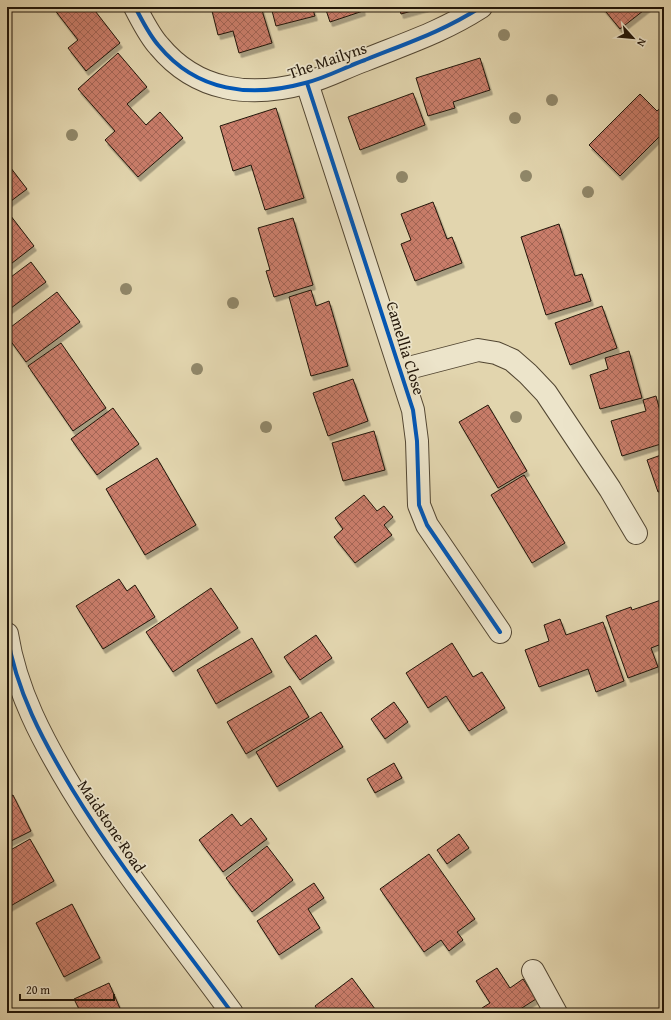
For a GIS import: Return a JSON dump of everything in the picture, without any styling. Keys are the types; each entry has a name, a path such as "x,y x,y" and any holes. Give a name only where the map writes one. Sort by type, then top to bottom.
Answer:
{"street":[{"name":"The Mailyns","path":"135,7 158,46 179,66 200,79 226,88 250,91 277,90 307,83 425,38 457,22 481,7"},
{"name":"Camellia Close","path":"307,83 413,410 417,441 419,505 427,524 500,632"},
{"name":"Camellia Close","path":"401,370 478,350 496,353 512,360 546,393 610,489 636,533"},
{"name":"Maidstone Road","path":"7,634 19,684 46,745 61,771 91,820 142,894 232,1013"},
{"path":"534,971 556,1013"}],"building":[{"path":"56,7 92,7 120,43 86,71 68,48 78,40 54,9"},
{"path":"211,7 261,7 272,43 239,53 233,31 218,35"},
{"path":"271,7 312,7 315,16 276,26"},
{"path":"325,7 362,7 363,11 330,22"},
{"path":"399,7 426,7 401,14"},
{"path":"602,7 648,7 620,29"},
{"path":"118,53 147,87 127,104 146,125 160,112 183,138 138,177 105,140 115,131 78,89"},
{"path":"480,58 490,90 453,102 455,108 428,116 416,78"},
{"path":"413,93 425,125 360,150 348,117"},
{"path":"640,94 657,111 664,105 664,132 620,176 589,145"},
{"path":"276,108 304,198 265,210 251,165 233,171 220,126"},
{"path":"7,163 27,189 7,204"},
{"path":"433,202 447,239 452,237 462,263 415,281 401,244 411,240 401,214"},
{"path":"7,211 34,246 7,267"},
{"path":"293,218 313,285 274,297 266,271 270,270 258,228"},
{"path":"559,224 575,276 582,274 591,301 546,315 521,237"},
{"path":"31,262 46,282 7,311 7,280"},
{"path":"311,290 316,306 329,301 348,366 311,376 289,297"},
{"path":"57,292 80,322 26,362 7,336 7,330"},
{"path":"602,306 617,348 570,365 555,323"},
{"path":"61,343 106,408 73,431 28,366"},
{"path":"629,351 642,398 600,409 590,375 608,369 605,358"},
{"path":"353,379 368,421 328,436 313,393"},
{"path":"656,396 664,426 664,443 622,456 611,421 646,411 643,400"},
{"path":"488,405 527,471 498,488 459,422"},
{"path":"113,408 139,444 97,475 71,439"},
{"path":"374,431 385,470 343,481 332,443"},
{"path":"664,454 664,490 658,492 647,460"},
{"path":"157,458 196,525 145,555 106,489"},
{"path":"524,475 565,543 532,563 491,495"},
{"path":"364,495 377,511 384,506 393,517 384,525 392,535 355,563 334,537 343,529 335,518"},
{"path":"119,579 127,591 135,585 155,617 103,649 76,606"},
{"path":"211,588 238,628 173,672 146,632"},
{"path":"664,599 664,643 651,648 658,667 628,678 606,616 631,607 632,610"},
{"path":"560,619 566,635 603,622 624,681 596,692 588,669 539,687 525,650 549,641 544,625"},
{"path":"316,635 332,658 300,680 284,657"},
{"path":"252,638 272,672 216,704 197,670"},
{"path":"452,643 473,677 482,672 505,708 469,731 446,696 428,708 406,673"},
{"path":"290,686 309,717 246,754 227,722"},
{"path":"394,702 408,722 385,739 371,719"},
{"path":"321,712 343,747 277,787 256,752"},
{"path":"394,763 402,778 375,793 367,779"},
{"path":"13,795 31,831 7,843 7,798"},
{"path":"232,814 241,826 251,818 267,839 223,872 199,840"},
{"path":"459,834 469,848 447,864 437,850"},
{"path":"30,839 54,881 7,908 7,852"},
{"path":"267,846 293,880 252,912 226,878"},
{"path":"429,854 475,919 457,932 463,940 449,951 441,940 424,952 380,889"},
{"path":"314,883 324,898 308,909 320,928 279,955 257,921"},
{"path":"72,904 100,958 64,977 36,923"},
{"path":"497,968 510,988 523,979 536,999 514,1013 485,1013 482,1008 490,1003 476,981"},
{"path":"352,978 378,1013 320,1013 315,1006"},
{"path":"109,983 122,1013 81,1013 74,999"}],"cycle path":[{"path":"135,7 155,42 174,61 190,73 208,82 245,90 285,88 320,78 438,30 467,16 481,7"},
{"path":"307,83 413,410 417,441 419,505 427,525 500,632"},
{"path":"7,634 11,655 24,695 41,734 61,771 90,818 129,875 232,1013"}]}
